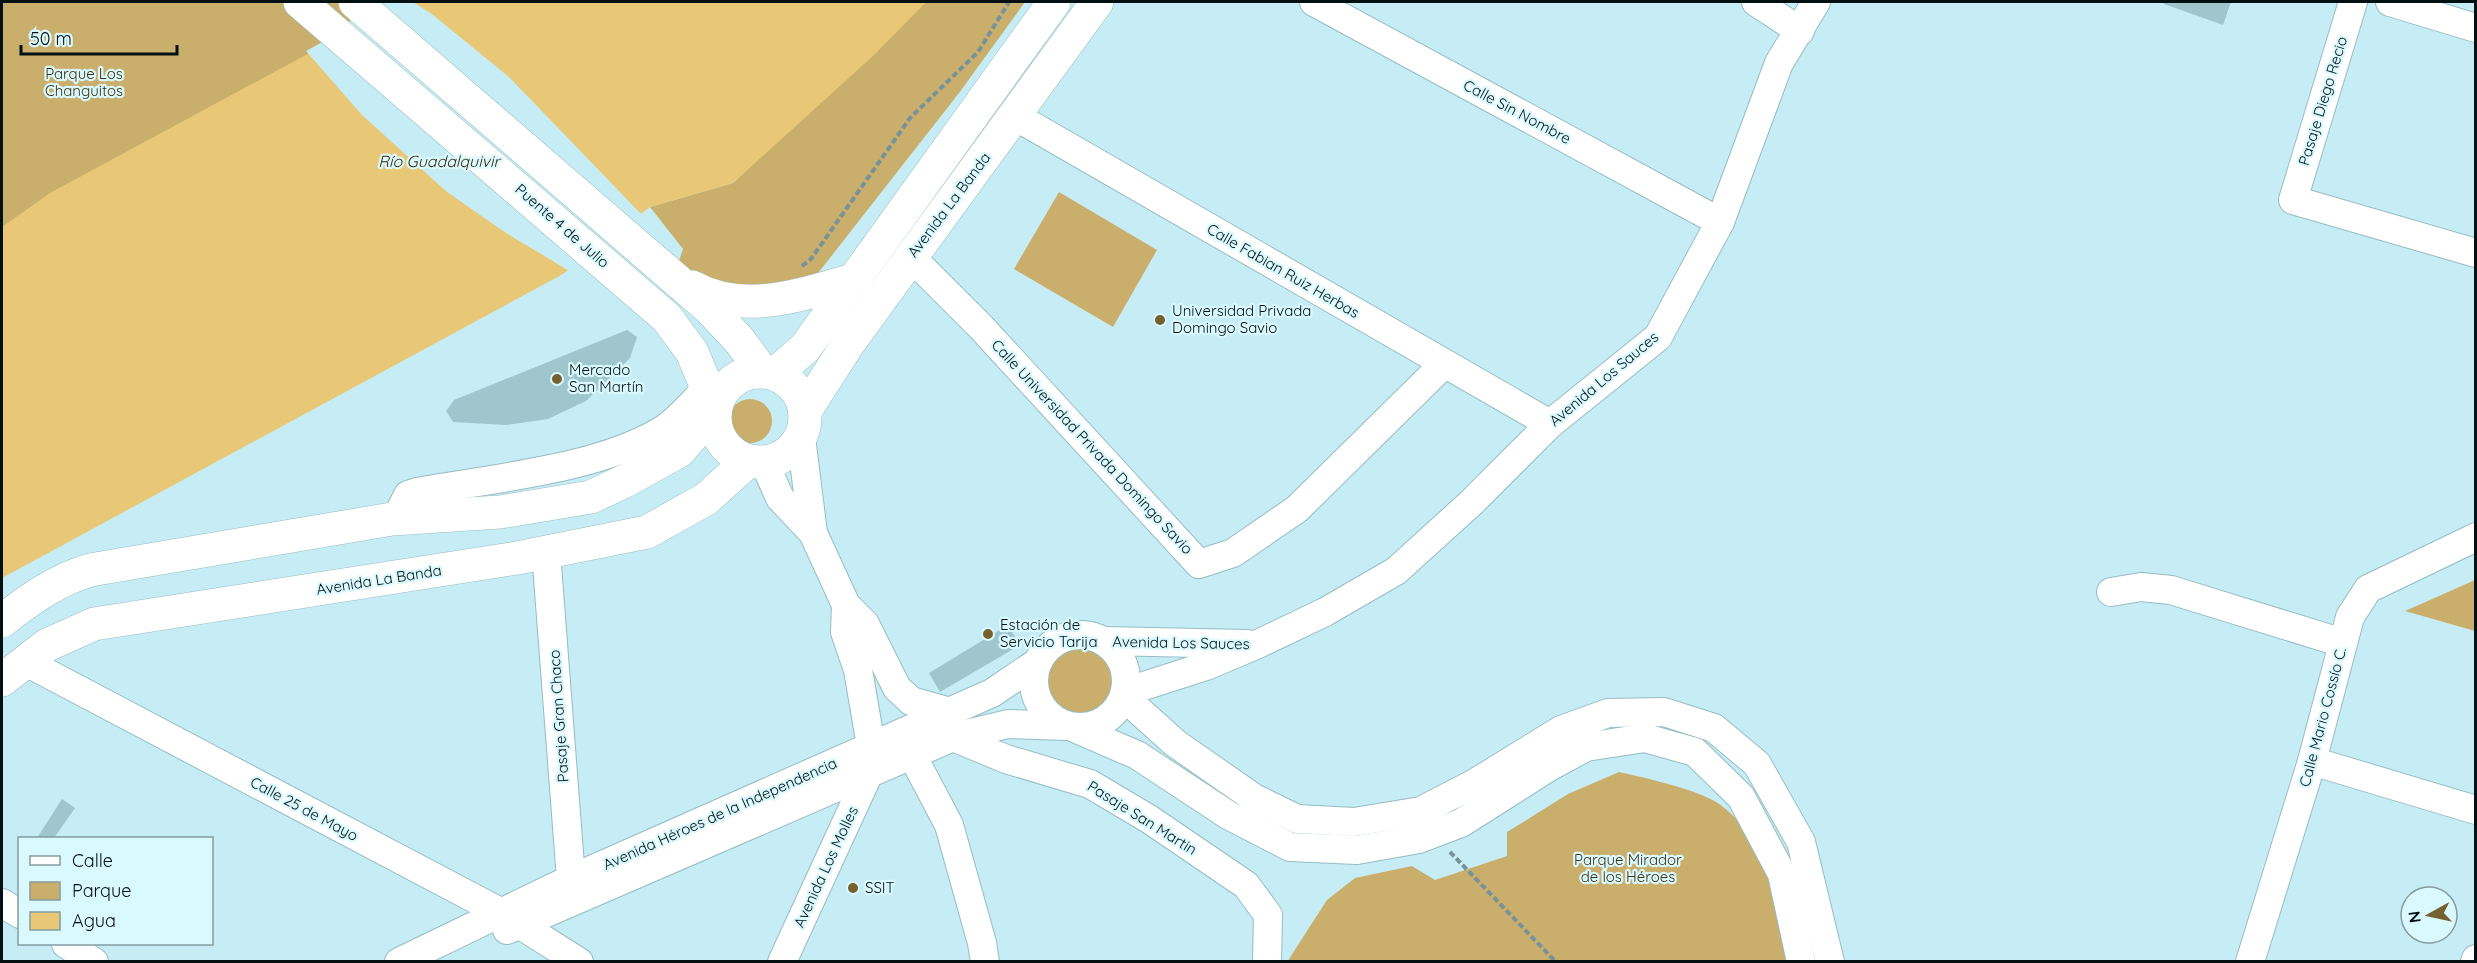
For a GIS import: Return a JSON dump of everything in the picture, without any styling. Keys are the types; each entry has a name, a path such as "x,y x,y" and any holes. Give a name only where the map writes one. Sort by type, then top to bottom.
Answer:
{"main road":[{"name":"Puente 4 de Julio","path":"300,2 667,318 692,352 714,399"},
{"path":"355,2 710,308 769,373 795,389 803,424 786,454 756,462 731,451 719,436 714,399"},
{"path":"2,621 54,584 90,570 396,519 500,512 591,497 679,451 714,399 733,381 746,374 769,373 805,348 1054,2"},
{"name":"Avenida La Banda","path":"803,424 848,344 1097,2"},
{"path":"669,274 700,292 727,300 746,301 794,297 856,279"},
{"name":"Avenida La Banda","path":"14,671 47,645 94,624 546,552 647,532 706,499 756,462"}],"street":[{"name":"Calle Sin Nombre","path":"1314,2 1720,222"},
{"path":"1756,2 1800,31"},
{"name":"Avenida Los Sauces","path":"1125,694 1206,666 1258,644 1325,612 1396,571 1471,503 1550,424 1658,337 1720,222 1779,63 1816,2"},
{"name":"Pasaje Diego Recio","path":"2353,2 2293,200 2475,253"},
{"path":"2390,2 2475,28"},
{"name":"Calle Fabian Ruiz Herbas","path":"1015,116 1550,424"},
{"name":"Calle Universidad Privada Domingo Savio","path":"911,257 981,327 1199,564 1233,553 1297,509 1444,364"},
{"path":"803,424 813,533"},
{"path":"756,462 780,498 813,533 846,605 865,624 897,688 911,701 951,724"},
{"name":"Calle Mario Cossío C.","path":"2250,962 2312,761 2350,617 2368,589 2475,537"},
{"name":"Pasaje Gran Chaco","path":"546,552 571,879"},
{"path":"2111,592 2141,587 2170,590 2343,643"},
{"path":"846,605 845,632 858,670 874,762"},
{"path":"1074,635 1090,636 1104,641 1115,650 1123,663 1126,677 1125,694 1116,711 1104,722 1088,728 1069,727 1052,719 1041,707 1035,693 1034,677 1038,662 1046,649 1059,640 1074,635"},
{"name":"Avenida Los Sauces","path":"1104,641 1258,644"},
{"name":"Avenida Héroes de la Independencia","path":"437,962 510,919 571,879 874,762 911,753 1038,662"},
{"name":"Calle 25 de Mayo","path":"14,671 510,919 579,962"},
{"path":"1125,694 1175,743 1254,798 1297,819 1353,822 1421,811 1475,783 1561,730 1608,713 1664,712 1714,728 1757,764 1801,842 1830,962"},
{"name":"Avenida Héroes de la Independencia","path":"399,962 510,919 874,762 951,724 1069,727 1137,755 1228,815 1290,847 1357,850 1419,839 1461,824 1549,767 1586,747 1645,738 1695,752 1742,797 1782,874 1801,962"},
{"name":"Pasaje San Martin","path":"951,724 1006,759 1090,784 1149,819 1246,885 1268,915 1267,962"},
{"path":"911,753 949,825 985,962"},
{"path":"2312,761 2475,810"},
{"name":"Avenida Los Molles","path":"782,962 874,762"},
{"path":"2,903 18,913"},
{"path":"68,945 94,962"}],"path":[{"path":"792,273 811,259 910,118 978,52 1009,2"},
{"path":"1433,834 1556,962"}],"green space":[{"name":"Parque Los Changuitos","path":"2,2 373,2 339,37 2,227"},
{"path":"926,2 1025,2 959,93 815,277 777,285 745,288 714,282 678,264 683,249 650,207 733,183"},
{"path":"1059,192 1157,250 1113,327 1014,269"},
{"path":"750,399 766,405 772,421 766,437 750,443 734,437 728,421 734,405"},
{"path":"2475,580 2475,631 2405,611"},
{"path":"1081,645 1094,647 1105,655 1113,666 1115,679 1113,692 1105,703 1094,711 1081,713 1068,711 1057,703 1049,692 1047,679 1049,666 1057,655 1068,647"},
{"name":"Parque Mirador de los Héroes","path":"1619,772 1673,785 1701,795 1722,806 1738,821 1751,838 1770,877 1783,920 1792,962 1287,962 1327,900 1355,878 1412,866 1435,880 1507,856 1507,832 1568,794"}],"water":[{"name":"Río Guadalquivir","path":"373,2 926,2 874,55 733,183 650,207 563,274 2,578 2,227 50,193 339,37"}],"pier":[{"path":"369,2 413,2 433,15 509,77 643,216 571,272 506,233 447,192 362,115 306,51 337,34"}],"building":[{"path":"2164,2 2231,2 2223,25 2164,4"},
{"name":"Mercado San Martín","path":"627,330 637,337 630,358 586,401 548,419 506,425 453,422 446,411 454,400"},
{"path":"1008,625 1020,645 940,692 929,673"},
{"path":"62,799 75,808 55,837 38,837"}],"place":[{"name":"Universidad Privada Domingo Savio","path":"1160,320"},
{"name":"Mercado San Martín","path":"557,379"},
{"name":"Estación de Servicio Tarija","path":"988,634"},
{"name":"SSIT","path":"853,888"}]}
